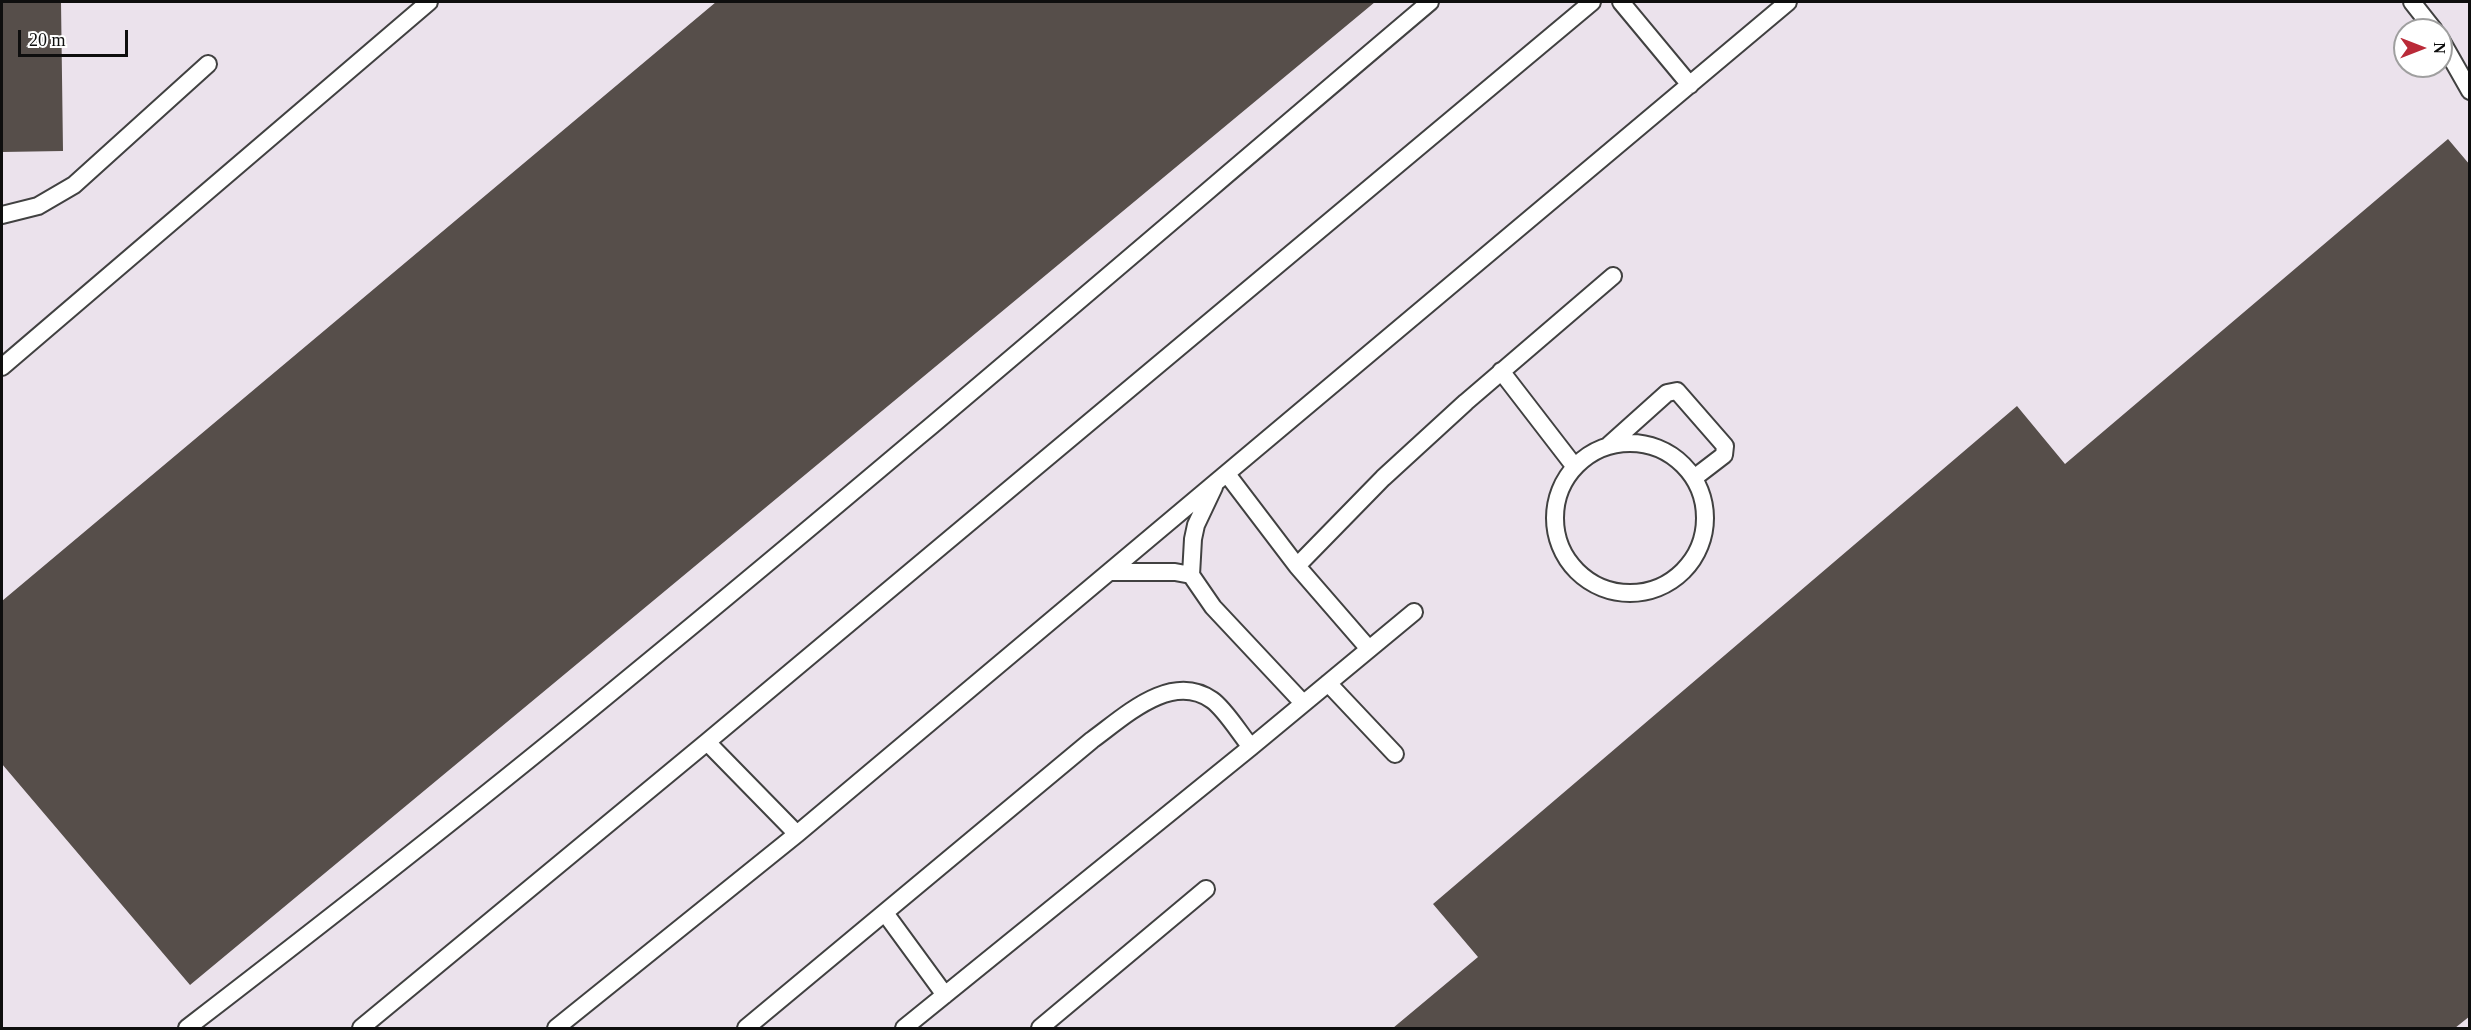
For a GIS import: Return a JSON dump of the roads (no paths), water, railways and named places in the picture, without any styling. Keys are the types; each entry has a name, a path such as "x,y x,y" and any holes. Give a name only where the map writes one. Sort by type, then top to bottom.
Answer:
{"lane":[{"path":"2,367 429,2"},
{"path":"187,1029 358,896 625,681 984,381 1430,2"},
{"path":"361,1029 1592,2"},
{"path":"1621,2 1690,86"},
{"path":"556,1029 797,834 1788,2"},
{"path":"2412,2 2425,18"},
{"path":"2453,62 2469,91"},
{"path":"2,215 38,206 74,185 208,64"},
{"path":"1297,566 1383,478 1501,371 1613,276"},
{"path":"1501,371 1575,466"},
{"path":"1609,445 1630,442 1650,445 1668,453 1682,464 1694,478 1701,494 1705,513 1704,533 1698,551 1687,567 1672,580 1655,589 1636,593 1616,592 1598,586 1582,576 1569,561 1560,543 1555,523 1557,503 1564,484 1575,466 1591,454 1609,445 1667,393 1677,391 1725,446 1726,451 1694,478"},
{"path":"1222,478 1369,649"},
{"path":"1222,478 1194,532 1191,575 1213,608 1304,703"},
{"path":"1110,572 1175,572 1191,575"},
{"path":"904,1029 1414,612"},
{"path":"1328,683 1395,754"},
{"path":"746,1029 1092,740 1149,700 1173,691 1196,692 1213,701 1251,747"},
{"path":"707,742 797,834"},
{"path":"1040,1029 1206,889"},
{"path":"885,913 945,995"}]}
